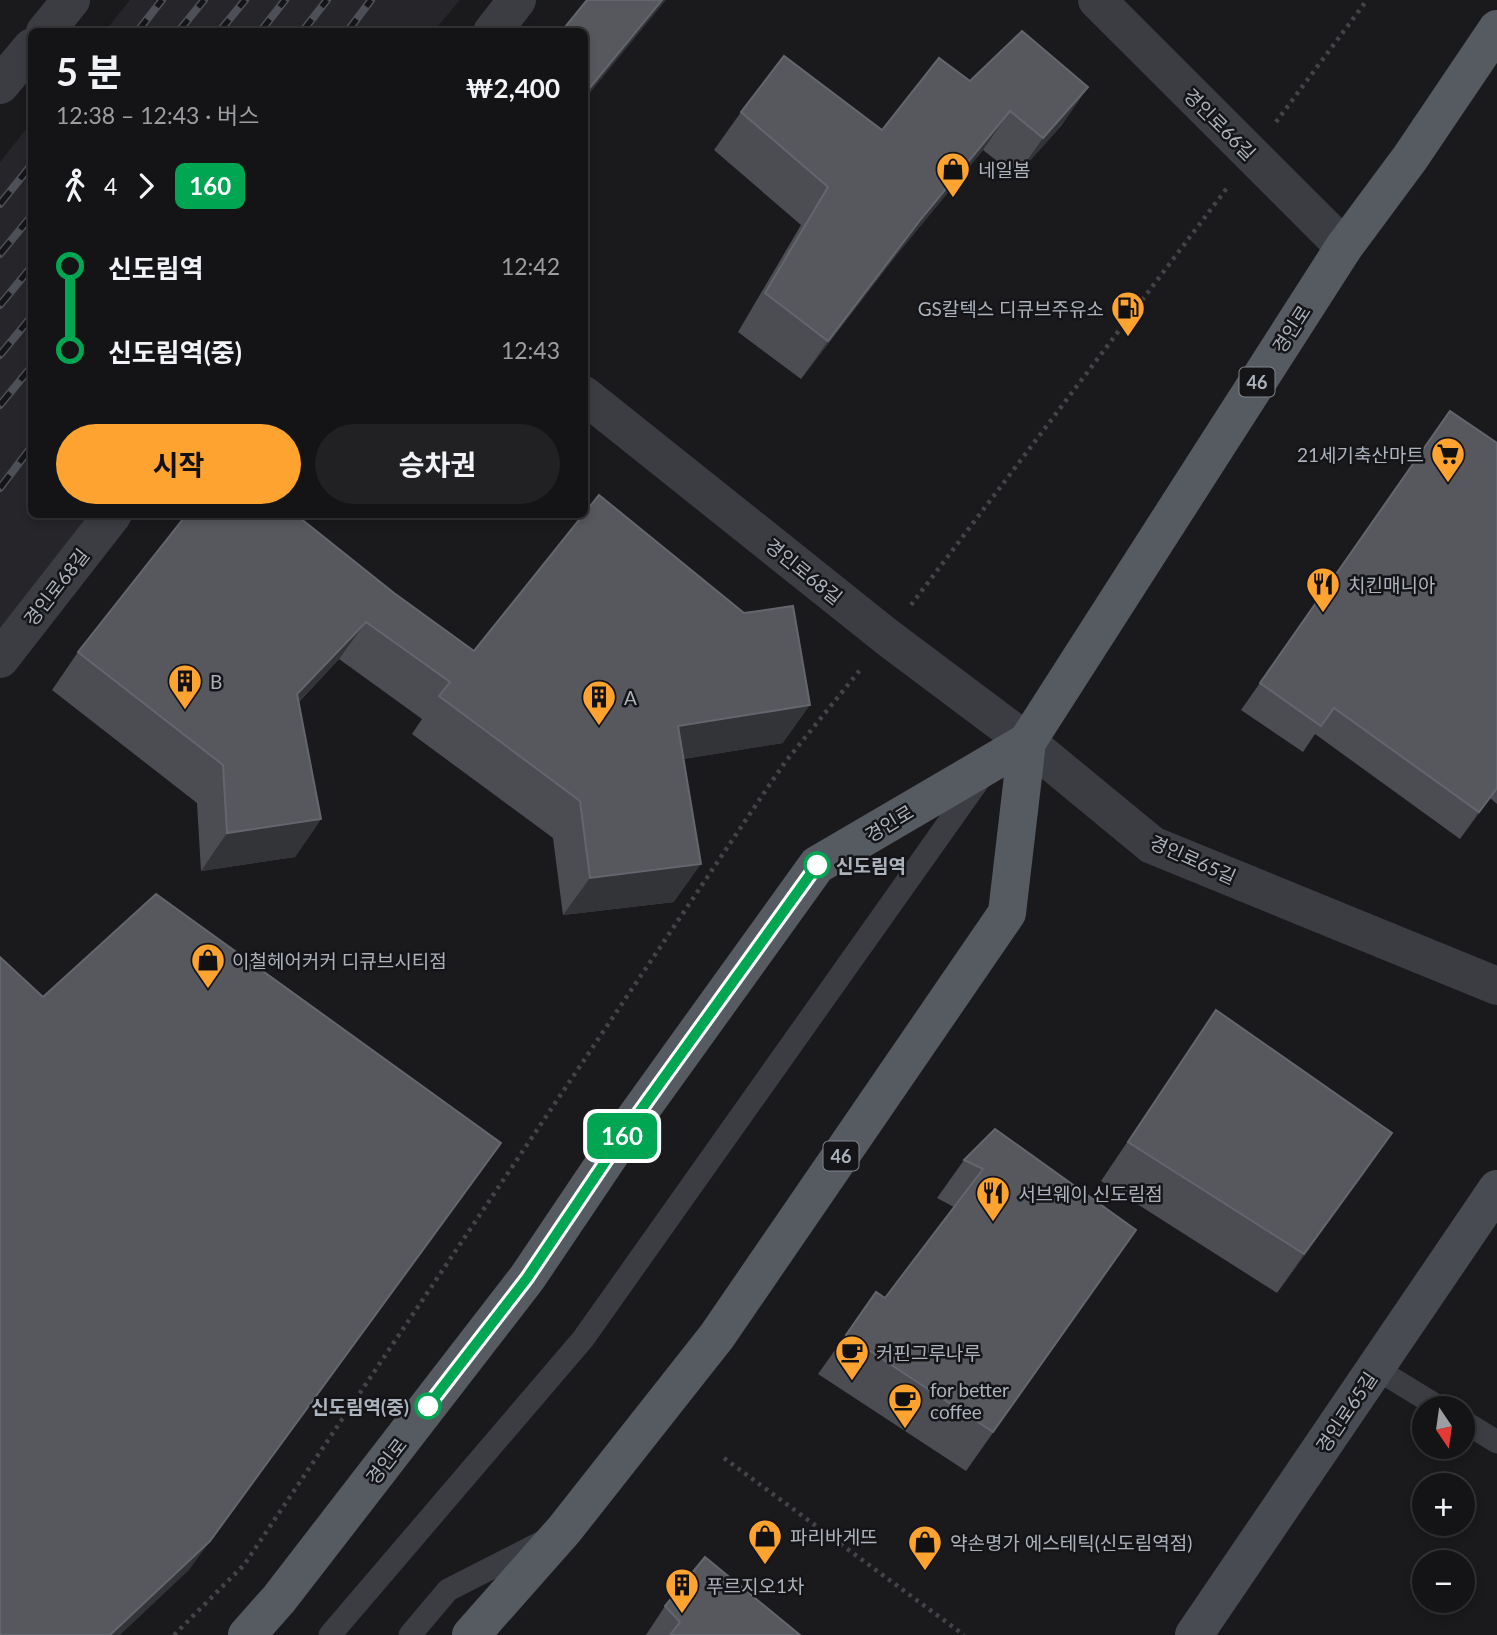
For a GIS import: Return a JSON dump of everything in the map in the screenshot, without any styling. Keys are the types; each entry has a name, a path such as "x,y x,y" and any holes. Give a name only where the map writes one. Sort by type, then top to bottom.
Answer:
{"main road":[{"name":"경인로","path":"471,1635 564,1530 717,1336 1007,913 1027,742 1344,247 1410,158 1497,29"},
{"name":"경인로","path":"247,1635 279,1599 527,1278 630,1125 817,865 1027,742"}],"street":[{"path":"48,28 71,0"},
{"path":"495,28 517,0"},
{"name":"경인로66길","path":"1097,0 1344,247"},
{"path":"0,85 28,52"},
{"name":"경인로68길","path":"588,398 887,637 1027,742"},
{"name":"경인로68길","path":"0,659 110,518"},
{"name":"경인로65길","path":"1027,742 1152,845 1497,986"},
{"name":"경인로65길","path":"1194,1635 1497,1189"}],"lane":[{"path":"330,1635 583,1339 991,762"},
{"path":"1375,1368 1421,1396"},
{"path":"1475,1428 1497,1442"},
{"path":"410,1635 449,1590 564,1530"}],"path":[{"path":"174,1635 244,1565 786,761 887,637 1367,0"},
{"path":"724,1458 964,1635"}],"shaded area":[{"path":"130,0 460,0 437,28 107,28"},
{"path":"28,127 28,518 106,518 0,674 0,162"}],"building":[{"path":"587,0 662,0 588,90 588,28 564,28"},
{"path":"1022,31 1088,87 1043,138 1010,111 921,219 828,341 765,293 828,187 741,112 784,56 882,130 939,58 970,81"},
{"path":"1450,411 1497,443 1497,788 1479,812 1334,708 1321,726 1260,683"},
{"path":"599,495 744,613 793,606 810,705 678,726 701,864 590,878 580,801 439,696 450,682 366,622 297,694 321,819 227,833 223,765 78,652 184,518 300,518 394,593 474,651 581,518 588,518 588,509"},
{"path":"156,894 501,1143 210,1541 110,1635 0,1635 0,957 43,997"},
{"path":"1216,1010 1392,1133 1304,1254 1128,1142"},
{"path":"995,1129 1136,1230 993,1432 846,1335 876,1292 885,1298 983,1169 964,1160"},
{"path":"705,1557 800,1635 670,1635 680,1622 665,1606"}],"railway":[{"path":"140,28 162,0"},
{"path":"181,28 204,0"},
{"path":"222,28 245,0"},
{"path":"263,28 285,0"},
{"path":"305,28 327,0"},
{"path":"350,28 371,0"},
{"path":"0,204 28,169"},
{"path":"0,254 28,220"},
{"path":"0,305 28,271"},
{"path":"0,355 28,321"},
{"path":"0,405 28,371"},
{"path":"0,488 28,451"}],"bus line":[{"name":"160","path":"428,1406 527,1278 630,1125 817,865"}],"place":[{"name":"네일봄","path":"953,199"},
{"name":"GS칼텍스 디큐브주유소","path":"1128,338"},
{"name":"21세기축산마트","path":"1448,484"},
{"name":"치킨매니아","path":"1323,614"},
{"name":"B","path":"185,711"},
{"name":"A","path":"599,727"},
{"name":"신도림역","path":"817,865"},
{"name":"이철헤어커커 디큐브시티점","path":"208,990"},
{"name":"서브웨이 신도림점","path":"993,1223"},
{"name":"커핀그루나루","path":"852,1382"},
{"name":"신도림역(중)","path":"428,1406"},
{"name":"for better coffee","path":"905,1430"},
{"name":"파리바게뜨","path":"765,1566"},
{"name":"약손명가 에스테틱(신도림역점)","path":"925,1572"},
{"name":"푸르지오1차","path":"682,1615"}]}
